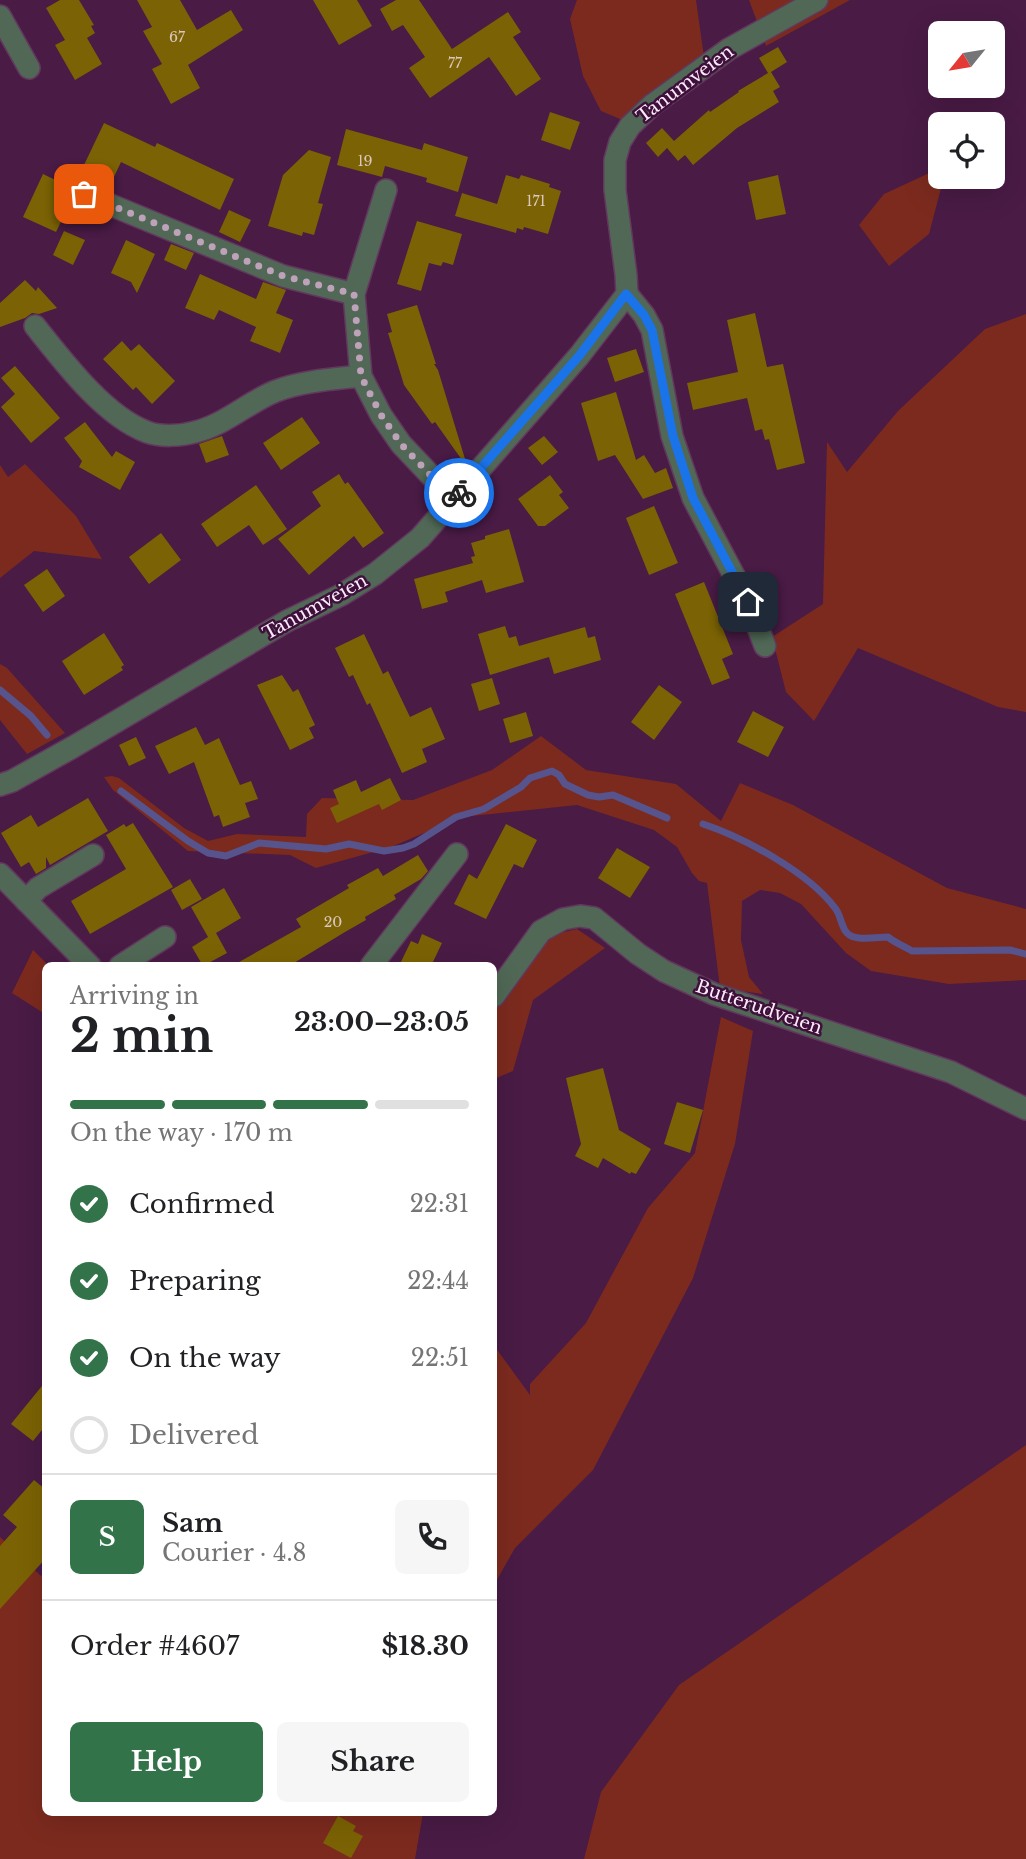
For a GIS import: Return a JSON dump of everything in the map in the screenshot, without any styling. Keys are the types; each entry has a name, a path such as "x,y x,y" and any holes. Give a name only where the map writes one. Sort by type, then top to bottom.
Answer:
{"street":[{"name":"Tanumveien","path":"0,785 66,751 287,621 341,595 375,574 420,538 579,356 626,294 615,190 615,160 620,142 631,125 652,105 729,49 817,0"},
{"path":"0,16 29,68"},
{"path":"386,190 354,294 361,376 381,415 401,444 454,500"},
{"path":"84,194 283,276 354,294"},
{"path":"626,294 644,315 652,330 673,436 693,498 748,602 765,646"},
{"path":"34,326 105,407 148,433 170,435 196,432 277,391 361,376"},
{"path":"374,962 457,854"},
{"path":"26,901 38,888 93,855"},
{"path":"0,874 86,962"},
{"name":"Butterudveien","path":"497,992 541,931 563,919 580,916 594,918 638,954 664,971 714,994 951,1072 1026,1109"},
{"path":"126,962 165,937"}],"shaded area":[{"path":"577,0 696,0 704,57 652,105 620,119 601,111 583,76 570,19"},
{"path":"749,0 850,0 766,46"},
{"path":"928,174 928,189 941,189 929,234 889,266 859,225 884,194"},
{"path":"1026,314 1026,712 998,707 858,648 814,721 786,692 772,637 823,604 827,442 847,472 898,411 985,329"},
{"path":"25,464 76,516 102,559 34,551 0,578 0,465 8,477"},
{"path":"0,664 7,668 65,733 27,754 0,720"},
{"path":"541,736 586,770 676,784 721,821 740,783 793,805 947,888 1026,909 1026,980 949,984 871,971 846,953 801,904 780,893 760,890 742,901 741,940 749,977 763,994 720,988 707,883 699,881 692,873 677,847 654,830 577,805 462,817 391,847 316,868 290,855 188,851 113,790 104,777 119,778 184,828 208,841 237,834 306,837 307,814 322,798 413,800 492,770"},
{"path":"577,929 605,948 533,1000 513,1071 497,1078 497,1002 522,964 556,934"},
{"path":"33,950 45,962 42,962 42,1012 12,993"},
{"path":"721,1017 753,1031 735,1144 693,1278 593,1470 515,1548 497,1580 497,1350 530,1395 530,1384 586,1323 648,1208 695,1153"},
{"path":"1026,1445 1026,1859 584,1859 601,1792 679,1685"},
{"path":"0,1537 42,1575 42,1816 422,1816 415,1859 0,1859"}],"building":[{"path":"60,0 79,0 94,25 91,26 95,33 87,38 102,64 75,80 55,45 65,40 46,8"},
{"path":"137,0 180,0 197,30 231,10 243,30 188,65 200,88 171,104 152,69 162,64 143,31 152,27"},
{"path":"313,0 357,0 372,26 339,45"},
{"path":"396,0 419,0 452,49 508,12 521,32 513,37 541,79 516,96 489,57 430,98 409,68 425,57 403,25 392,31 380,9"},
{"path":"778,47 787,62 771,72 780,87 773,91 779,102 737,128 693,165 685,155 678,161 667,148 658,157 646,143 662,128 674,141 709,110 710,112 768,73 759,58"},
{"path":"550,112 580,122 570,150 541,140"},
{"path":"104,123 155,147 157,143 234,179 220,210 121,162 113,179 84,165"},
{"path":"346,129 422,150 424,143 468,157 458,192 426,182 427,178 385,166 382,177 337,165"},
{"path":"309,150 331,157 318,203 323,204 314,235 303,232 302,236 268,226 283,175"},
{"path":"43,174 72,188 72,199 56,232 23,217"},
{"path":"506,175 519,179 521,175 550,184 549,187 561,191 548,234 524,227 523,230 517,228 516,233 455,216 462,193 497,204"},
{"path":"778,175 786,214 756,220 748,182"},
{"path":"229,210 251,220 240,242 219,232"},
{"path":"417,221 462,234 453,265 443,262 441,266 429,263 421,291 397,284"},
{"path":"64,231 85,240 73,265 53,255"},
{"path":"126,240 155,254 137,293 131,282 111,273"},
{"path":"171,244 194,253 186,270 164,260"},
{"path":"200,274 256,299 263,282 286,290 276,313 293,320 280,353 250,341 256,327 219,310 214,320 185,308"},
{"path":"25,280 36,291 38,287 57,308 39,314 32,313 0,327 0,303"},
{"path":"417,305 465,459 462,460 404,385 388,333 392,332 387,314"},
{"path":"755,313 767,367 783,364 805,463 777,470 769,439 765,440 762,429 755,431 747,398 693,410 687,383 738,372 727,320"},
{"path":"122,341 131,351 139,344 175,381 152,404 136,387 133,390 103,359"},
{"path":"636,349 644,372 615,382 607,358"},
{"path":"15,366 60,418 31,443 1,407 15,394 1,378"},
{"path":"616,392 636,460 644,455 655,473 666,468 673,488 643,499 615,455 598,461 581,403"},
{"path":"302,417 320,443 281,470 263,443"},
{"path":"85,422 112,457 116,451 135,462 120,490 79,467 82,461 64,438"},
{"path":"222,436 229,455 206,463 199,444"},
{"path":"544,436 558,452 542,465 528,448"},
{"path":"339,474 345,484 348,482 384,533 363,548 354,536 309,575 278,539 321,506 312,492"},
{"path":"550,475 563,492 559,495 569,508 545,526 538,526 518,499"},
{"path":"256,485 287,529 263,545 249,525 217,547 201,524"},
{"path":"654,506 678,563 649,575 626,518"},
{"path":"509,529 524,582 486,593 482,580 445,592 448,602 422,609 414,579 473,563 471,557 475,556 471,543"},
{"path":"161,533 181,560 149,584 129,557"},
{"path":"47,569 65,596 43,612 24,585"},
{"path":"704,582 733,654 722,659 730,678 712,685 675,594"},
{"path":"505,626 509,638 516,636 519,646 585,627 588,638 595,636 601,660 554,674 549,657 490,675 478,634"},
{"path":"104,633 124,665 121,667 123,670 84,695 62,661"},
{"path":"364,634 383,674 388,671 410,717 431,707 445,739 422,749 427,762 402,773 370,703 367,705 353,675 349,677 335,648"},
{"path":"282,675 293,692 298,689 315,725 309,728 314,738 290,750 257,685"},
{"path":"492,678 500,704 479,711 471,684"},
{"path":"659,685 682,702 654,740 631,722"},
{"path":"753,711 784,727 768,757 737,742"},
{"path":"526,712 533,736 510,743 503,719"},
{"path":"196,727 205,745 219,738 240,785 251,781 258,799 245,803 250,817 223,827 219,815 214,817 194,762 169,774 155,746"},
{"path":"136,737 146,758 129,766 119,745"},
{"path":"390,778 401,800 382,810 379,804 337,823 330,808 339,804 333,790 356,780 361,792"},
{"path":"88,798 108,831 50,865 46,857 46,868 36,874 29,862 21,867 1,833 31,815 38,827"},
{"path":"133,823 173,887 90,934 71,901 126,869 106,835 124,824 126,827"},
{"path":"506,824 537,840 523,868 514,864 486,919 454,904 469,874 477,879"},
{"path":"617,848 650,867 630,898 598,878"},
{"path":"418,855 428,871 421,879 394,895 396,899 365,917 366,920 296,962 239,962 301,927 296,919 349,888 347,885 378,868 383,876"},
{"path":"190,879 202,899 182,910 171,890"},
{"path":"224,888 241,918 216,933 227,953 210,962 201,962 192,947 208,937 191,907"},
{"path":"422,934 442,943 433,962 401,962 411,941 418,944"},
{"path":"603,1068 619,1130 651,1149 636,1174 630,1174 603,1158 598,1168 575,1156 581,1144 566,1078"},
{"path":"677,1102 703,1110 690,1153 664,1144"},
{"path":"42,1386 42,1430 33,1441 11,1424"},
{"path":"34,1480 42,1487 42,1562 0,1609 0,1546 17,1527 3,1515"},
{"path":"338,1816 356,1826 353,1831 363,1836 351,1858 323,1843"}],"waterway":[{"path":"0,690 31,716 47,735"},
{"path":"121,791 188,841 208,853 226,856 259,843 326,849 349,844 384,851 403,848 414,844 456,817 484,809 521,787 530,778 552,771 559,775 565,784 588,795 613,795 667,818"},
{"path":"703,824 738,838 775,858 809,882 835,908 845,930 851,936 888,937 912,951 1010,950 1026,954"}],"way so far":[{"path":"84,194 283,276 354,294 361,376 381,415 401,444 454,500 459,493"}],"route":[{"path":"459,493 579,356 626,294 644,315 652,330 673,436 693,498 748,602"}]}
